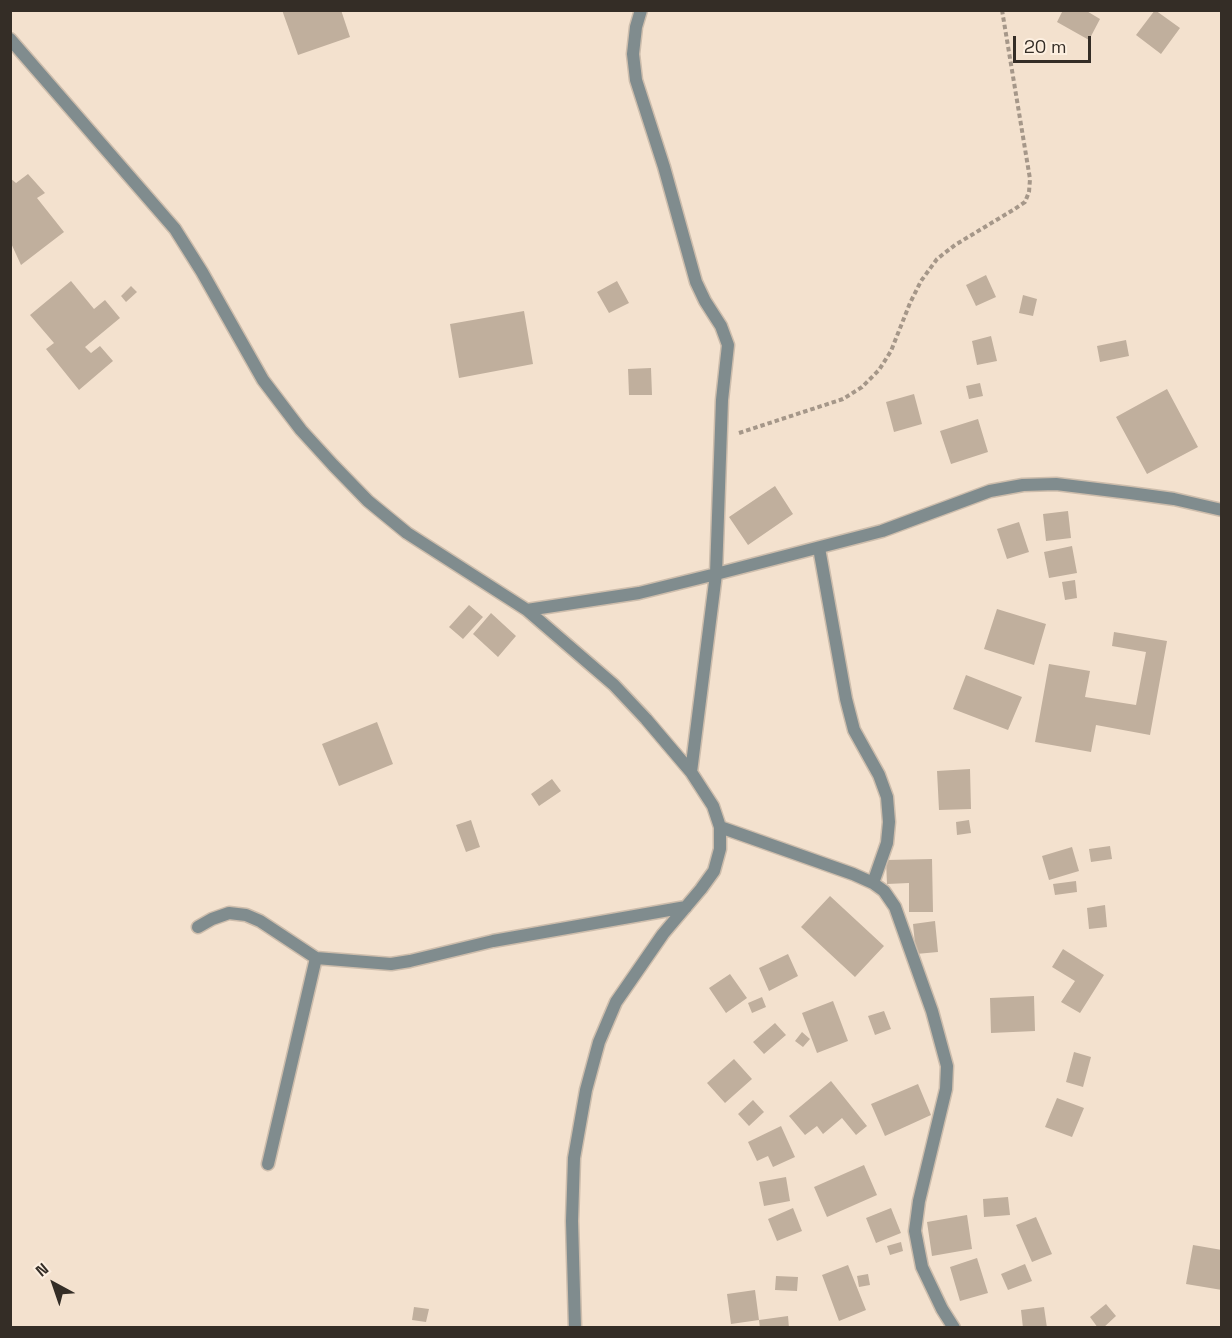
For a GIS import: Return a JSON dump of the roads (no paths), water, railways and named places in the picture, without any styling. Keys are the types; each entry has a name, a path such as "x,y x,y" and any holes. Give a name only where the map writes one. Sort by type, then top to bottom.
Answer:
{"street":[{"path":"641,10 636,27 633,54 636,80 664,167 696,282 721,326 728,345 722,400 716,574 691,772"},
{"path":"10,39 175,229 263,380 301,430 368,501 407,533 527,610 614,685 691,772 713,806 720,827 720,849 714,871 663,934 616,1002 599,1042 586,1090 574,1158 572,1221 574,1328"},
{"path":"527,610 639,593 716,574 882,531 990,492 1023,485 1056,484 1130,492 1221,510"},
{"path":"819,548 846,699 854,729 879,775 887,797 890,822 887,843 873,883"},
{"path":"720,827 873,883 884,891 895,907 932,1011 947,1066 946,1089 919,1201 915,1232 922,1267 942,1309 954,1328"},
{"path":"198,927 212,919 229,914 246,915 260,921 316,958 391,964 493,941 686,907"},
{"path":"268,1164 316,958"}]}
